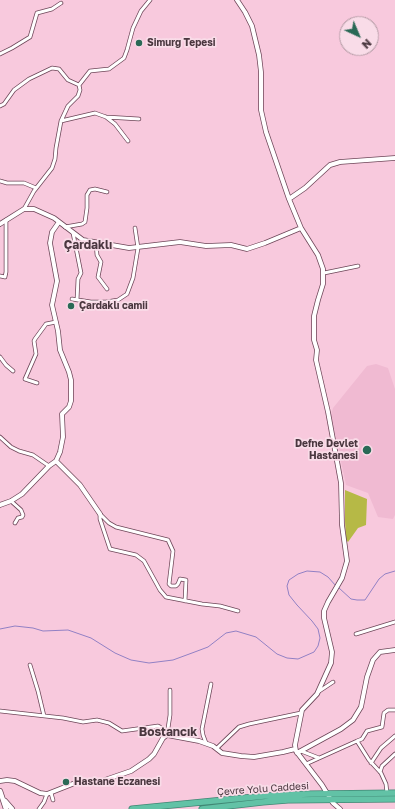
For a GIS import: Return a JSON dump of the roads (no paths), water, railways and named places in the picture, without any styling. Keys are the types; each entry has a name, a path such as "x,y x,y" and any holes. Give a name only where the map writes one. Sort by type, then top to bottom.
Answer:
{"highway":[{"name":"Çevre Yolu Caddesi","path":"202,809 329,796 395,793"},
{"name":"Çevre Yolu Caddesi","path":"132,809 264,796 313,794 395,800"}],"main road":[{"path":"1,795 6,809"},
{"path":"1,795 12,809"}],"street":[{"path":"0,224 24,209 36,188 52,168 55,159 61,121 68,106 78,96 80,90 79,85 90,71 109,69 124,58 133,28 141,11 150,0"},
{"path":"236,0 249,19 254,32 261,68 261,117 289,199 301,228 318,255 324,273 324,284 314,316 314,340 317,350 316,360 328,412 341,483 342,525 346,561 344,575 325,608 324,618 332,647 332,656 330,666 318,692"},
{"path":"0,54 30,37 34,18 37,14 52,9 61,3"},
{"path":"0,106 4,104 14,90 29,78 52,68 59,68 68,80 79,85"},
{"path":"61,121 95,114 106,118 115,124 128,141"},
{"path":"106,118 139,119"},
{"path":"289,199 305,188 330,165 340,162 395,158"},
{"path":"0,181 7,184 24,183 36,188"},
{"path":"65,227 82,224 85,222 87,195 90,190 95,189 107,192"},
{"path":"24,209 38,210 51,216 83,240 123,248 138,248 180,242 206,246 231,245 247,249 301,228"},
{"path":"0,276 5,277 6,272 6,220"},
{"path":"0,505 11,501 27,490 49,466 56,461 60,452 63,437 62,414 70,404 71,394 70,372 60,350 52,305 57,281 50,243 52,232 59,222"},
{"path":"72,299 91,302 106,302 118,300 127,294 133,278 138,248 135,228"},
{"path":"73,234 82,273 78,279 77,300"},
{"path":"96,243 97,255 101,262 98,277 107,289"},
{"path":"324,273 358,266"},
{"path":"36,383 25,379 36,354 34,341 46,324 56,322"},
{"path":"0,357 13,371"},
{"path":"0,437 11,447 33,455 49,466"},
{"path":"56,461 80,485 100,514 109,523 116,527 168,540 173,551 169,584 171,586 176,586 180,579 186,580 185,601"},
{"path":"11,501 22,512 23,516 18,518 15,522"},
{"path":"100,514 100,519 110,549 138,556 146,563 160,590 166,597 220,606 238,611"},
{"path":"356,634 395,622"},
{"path":"165,736 206,743 225,754 251,757 298,751 341,729 353,720 361,707 367,677 373,660 380,652 395,650"},
{"path":"30,665 44,716"},
{"path":"333,682 318,692 301,713 298,751 333,803 340,809"},
{"path":"206,743 202,735 202,729 211,684"},
{"path":"39,809 49,794 72,784 99,782 131,770 152,756 165,736 170,715 170,690"},
{"path":"306,764 362,739 367,731 381,728 383,726 384,713 388,710 395,710"},
{"path":"0,711 64,718 79,722 98,720 106,722 122,731 158,726 165,736"},
{"path":"217,748 239,727 254,722 301,713"},
{"path":"371,762 381,748 395,736"},
{"path":"357,741 371,762 380,772 386,784 387,793"},
{"path":"298,751 320,758"},
{"path":"380,772 382,766 395,754"},
{"path":"0,781 7,780 15,782 49,794 53,800"},
{"path":"313,794 318,791 320,782"}],"waterway":[{"path":"0,629 15,626 43,631 68,630 91,638 115,653 131,660 149,663 173,660 208,647 226,633 236,631 256,637 277,654 287,658 298,659 314,652 318,646 320,638 318,629 289,595 287,586 289,580 298,574 307,571 320,572 328,577 336,586"},
{"path":"339,588 351,599 365,600 379,579 385,574 395,571"}],"place":[{"name":"Simurg Tepesi","path":"139,43"},
{"name":"Çardaklı camii","path":"71,306"},
{"name":"Defne Devlet Hastanesi","path":"367,450"},
{"name":"Hastane Eczanesi","path":"66,782"}],"district":[{"name":"Çardaklı","path":"88,245"},
{"name":"Bostancık","path":"168,732"}]}
